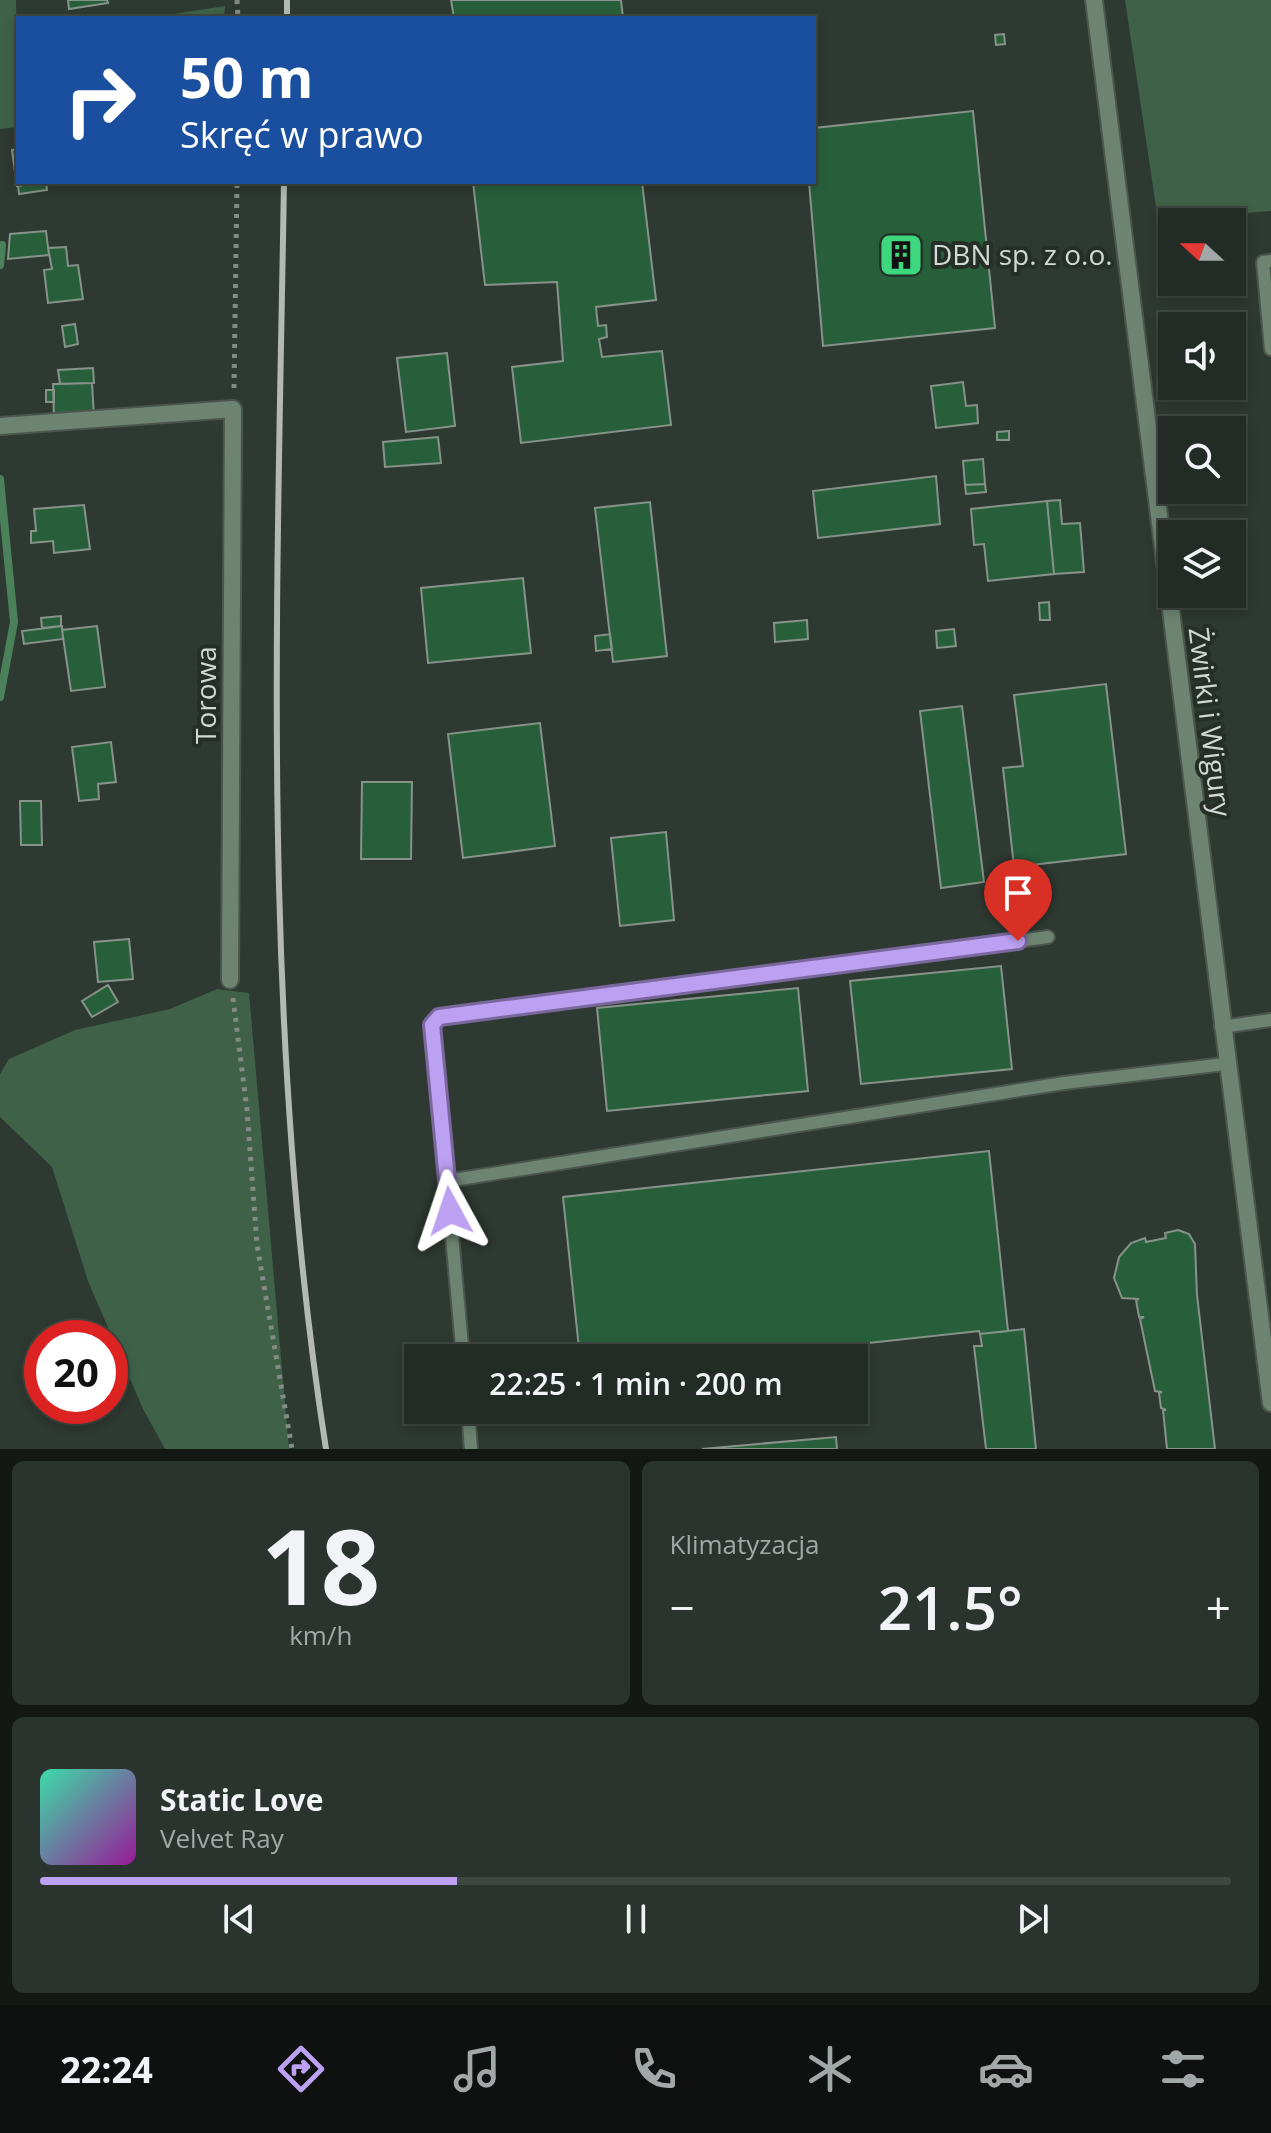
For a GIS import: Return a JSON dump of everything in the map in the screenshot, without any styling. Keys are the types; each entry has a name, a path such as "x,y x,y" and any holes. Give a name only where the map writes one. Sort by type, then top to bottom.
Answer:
{"street":[{"name":"Żwirki i Wigury","path":"1094,0 1225,1064 1266,1317 1271,1403"},
{"path":"0,426 233,409"},
{"name":"Torowa","path":"230,980 233,409"}],"lane":[{"path":"1271,261 1263,262 1271,349"},
{"path":"462,1344 432,1025 439,1017 1048,937"},
{"path":"1221,1027 1271,1020"},
{"path":"447,1181 1064,1083 1225,1064"},
{"path":"469,1424 471,1449"}],"path":[{"path":"233,409 237,184"},
{"path":"230,980 247,1110 257,1245 292,1449"}],"green space":[{"path":"0,0 16,0 16,127 0,129"},
{"path":"1125,0 1271,0 1271,211 1246,213 1246,208 1158,208 1158,220"},
{"path":"225,6 224,16 161,16"},
{"path":"217,989 249,993 289,1449 165,1449 128,1374 128,1320 105,1320 88,1281 52,1167 0,1117 0,1074 9,1059 75,1030 170,1009"}],"building":[{"path":"68,0 107,0 108,3 69,9"},
{"path":"451,0 621,0 623,16 454,16"},
{"path":"1004,34 1005,44 996,45 995,35"},
{"name":"DBN sp. z o.o.","path":"973,111 995,328 823,346 809,184 816,184 816,128"},
{"path":"16,149 16,179 12,150"},
{"path":"46,184 47,190 19,194 18,185"},
{"path":"473,184 642,184 656,300 596,307 598,326 606,325 607,337 599,339 602,357 662,351 671,425 521,443 512,367 563,361 557,282 485,285"},
{"path":"46,231 49,255 8,259 10,234"},
{"path":"66,247 68,266 78,265 83,299 48,303 44,270 52,269 48,248"},
{"path":"75,324 78,344 65,347 62,326"},
{"path":"447,353 455,426 406,432 397,358"},
{"path":"93,368 94,383 60,384 58,370"},
{"path":"963,382 966,406 977,405 978,423 936,428 931,386"},
{"path":"92,383 94,417 54,419 53,384"},
{"path":"46,390 54,390 54,402 46,402"},
{"path":"1009,431 1009,440 997,440 997,432"},
{"path":"438,437 441,463 385,467 383,442"},
{"path":"983,459 985,484 965,485 963,461"},
{"path":"936,476 940,524 818,538 813,491"},
{"path":"985,484 986,492 966,494 965,485"},
{"path":"1060,500 1062,524 1080,523 1084,572 1054,574 1047,501"},
{"path":"1047,501 1054,574 988,581 984,544 974,545 971,509"},
{"path":"650,502 667,656 613,662 595,508"},
{"path":"84,505 90,549 54,553 53,541 31,543 31,531 36,531 34,509"},
{"path":"523,578 531,653 428,663 421,588"},
{"path":"1049,602 1050,620 1040,620 1039,603"},
{"path":"61,616 61,626 42,628 41,618"},
{"path":"807,620 808,639 775,642 774,623"},
{"path":"62,626 63,639 24,644 22,631"},
{"path":"97,626 105,687 71,691 62,630"},
{"path":"954,629 956,646 937,648 936,631"},
{"path":"610,634 612,649 596,651 595,636"},
{"path":"1106,684 1126,854 1014,867 1003,768 1023,766 1014,695"},
{"path":"962,706 984,882 941,888 920,711"},
{"path":"540,723 555,846 463,858 448,734"},
{"path":"111,742 116,782 98,784 99,799 79,801 72,747"},
{"path":"362,782 412,782 411,859 361,859"},
{"path":"20,801 41,801 42,845 21,845"},
{"path":"666,832 674,920 620,926 611,838"},
{"path":"129,939 133,979 98,982 94,942"},
{"path":"1001,966 1012,1069 861,1084 850,981"},
{"path":"108,985 118,1002 92,1017 82,1001"},
{"path":"798,988 808,1091 607,1111 597,1008"},
{"path":"989,1151 1008,1331 980,1334 979,1331 859,1344 579,1344 563,1197"},
{"path":"1178,1230 1189,1234 1195,1244 1197,1295 1215,1449 1167,1449 1163,1410 1166,1410 1161,1408 1159,1393 1162,1392 1155,1391 1140,1319 1144,1317 1139,1317 1136,1300 1139,1299 1122,1298 1114,1278 1119,1257 1131,1243 1145,1238 1146,1242 1166,1238 1165,1233"},
{"path":"1024,1329 1036,1449 986,1449 974,1346 982,1346 980,1334"},
{"path":"836,1437 837,1449 702,1449"}],"waterway":[{"path":"0,265 2,245"},
{"path":"0,479 14,622 0,697"}],"railway":[{"path":"287,0 287,16"},
{"path":"284,184 277,658 282,975 291,1133 305,1291 326,1449"}],"place":[{"name":"DBN sp. z o.o.","path":"901,255"}],"route":[{"path":"450,1211 432,1025 439,1017 1018,941"}]}
